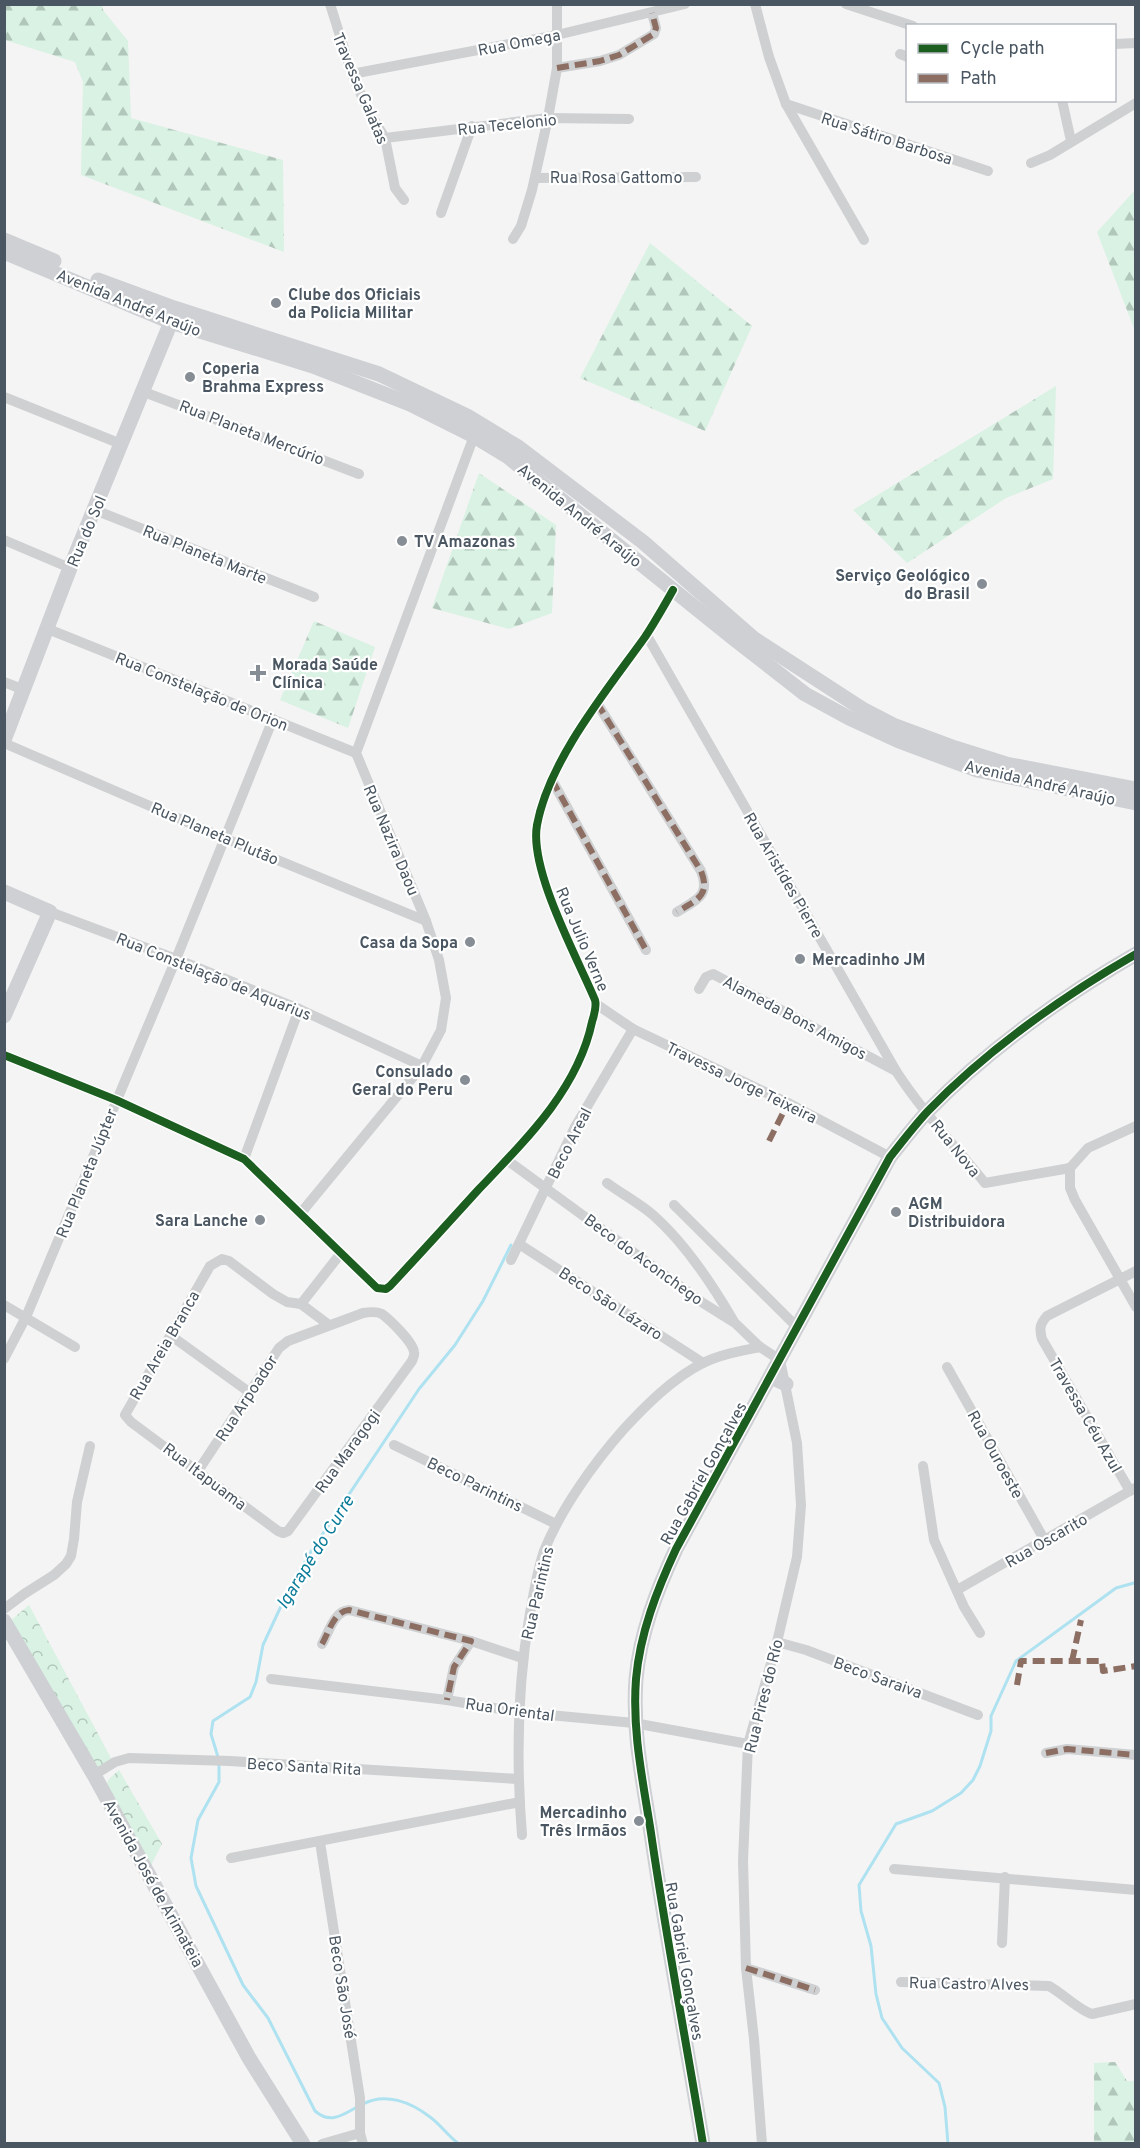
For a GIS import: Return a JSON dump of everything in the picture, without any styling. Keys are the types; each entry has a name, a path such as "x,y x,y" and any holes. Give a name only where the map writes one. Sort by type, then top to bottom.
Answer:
{"street":[{"path":"513,239 521,226 535,178 548,118 557,68 557,4"},
{"name":"Rua Omega","path":"352,74 557,35 685,4"},
{"path":"754,4 786,105 864,240"},
{"path":"846,4 907,24"},
{"name":"Travessa Galatas","path":"330,6 352,74 385,138 391,177 396,191 404,200"},
{"path":"557,68 600,61 620,55 656,32 652,13"},
{"path":"1116,44 1136,44"},
{"path":"1062,102 1071,141"},
{"path":"1031,163 1050,155 1136,103"},
{"name":"Rua Sátiro Barbosa","path":"786,105 988,171"},
{"name":"Rua Tecelonio","path":"385,138 548,118 629,119"},
{"path":"441,213 472,126"},
{"name":"Rua Rosa Gattomo","path":"535,178 696,177"},
{"name":"Avenida André Araújo","path":"4,240 104,283 379,375 466,416 518,447 644,542 753,638 864,710 893,725 955,748 1006,764 1135,797"},
{"name":"Avenida André Araújo","path":"4,252 171,322 313,366 410,404 474,436 507,456 806,694 849,718 899,741 977,770 1135,797"},
{"name":"Rua do Sol","path":"4,742 70,568 171,322"},
{"name":"Rua Planeta Mercúrio","path":"144,392 359,474"},
{"path":"4,397 121,444"},
{"path":"356,753 474,436"},
{"name":"Rua Planeta Marte","path":"95,510 314,597"},
{"path":"4,540 70,568"},
{"name":"Rua Julio Verne","path":"341,1253 377,1288 390,1286 507,1160 561,1094 578,1066 589,1038 596,1004 544,879 538,854 537,826 552,780 597,703 646,634 673,590"},
{"name":"Rua Constelação de Orion","path":"48,629 356,753"},
{"name":"Rua Aristídes Pierre","path":"646,634 896,1071 916,1101 928,1112"},
{"path":"4,682 24,690"},
{"path":"597,703 705,881 705,890 701,897 677,912"},
{"name":"Rua Planeta Júpter","path":"4,1359 26,1317 176,959 273,719"},
{"name":"Rua Planeta Plutão","path":"4,742 224,838 426,921"},
{"name":"Rua Nazira Daou","path":"300,1214 422,1066 441,1030 446,998 439,960 426,921 356,753"},
{"path":"552,780 646,950"},
{"name":"Rua Constelação de Aquarius","path":"4,892 299,1009 422,1066"},
{"path":"4,1016 50,912"},
{"name":"Rua Gabriel Gonçalves","path":"704,2143 658,1880 634,1723 636,1677 642,1641 656,1592 676,1549 890,1157 928,1112 967,1074 1069,997 1136,954"},
{"name":"Alameda Bons Amigos","path":"699,989 706,977 713,974 896,1071"},
{"name":"Travessa Jorge Teixeira","path":"596,1004 633,1029 788,1103 890,1157"},
{"path":"244,1159 299,1009"},
{"name":"Beco Areal","path":"511,1260 575,1127 633,1029"},
{"path":"4,1055 116,1100 244,1159 341,1253 301,1304 329,1325"},
{"name":"Rua Nova","path":"928,1112 985,1184 1070,1168"},
{"path":"1136,1126 1088,1148 1070,1168 1070,1188 1075,1200 1136,1307"},
{"name":"Beco do Aconchego","path":"507,1160 735,1323 760,1347 780,1360"},
{"path":"607,1183 652,1215 669,1231 714,1288 735,1323"},
{"path":"674,1205 797,1327"},
{"name":"Beco São Lázaro","path":"519,1244 703,1363"},
{"name":"Rua Areia Branca","path":"131,1422 124,1415 125,1412 210,1266 222,1259 229,1261 273,1294 287,1302 301,1304"},
{"path":"1120,1279 1136,1271"},
{"name":"Travessa Céu Azul","path":"1120,1279 1047,1316 1039,1330 1042,1339 1133,1490"},
{"path":"4,1305 75,1347"},
{"name":"Rua Arpoador","path":"198,1471 279,1348 300,1335 372,1311 381,1314 407,1338 414,1348 415,1354 412,1361"},
{"path":"170,1335 249,1392"},
{"name":"Rua Parintins","path":"522,1835 518,1779 518,1712 522,1658 543,1553 556,1524 592,1469 635,1417 674,1383 703,1363 731,1353 760,1347"},
{"name":"Rua Pires do Río","path":"762,2144 746,1968 743,1861 748,1744 777,1642 797,1557 801,1505 797,1443 780,1360"},
{"name":"Rua Maragogi","path":"278,1531 284,1533 288,1531 412,1361"},
{"name":"Rua Ouroeste","path":"947,1367 1045,1541"},
{"path":"771,1377 786,1384"},
{"name":"Rua Itapuama","path":"131,1422 278,1531"},
{"name":"Beco Parintins","path":"394,1445 556,1524"},
{"path":"4,1610 54,1575 71,1556 77,1502 90,1446"},
{"path":"923,1466 934,1540 980,1633"},
{"name":"Rua Oscarito","path":"957,1590 1133,1490"},
{"path":"322,1644 337,1615 349,1610 471,1641 522,1658"},
{"name":"Avenida José de Arimateia","path":"4,1621 94,1774 249,2058 303,2144"},
{"path":"447,1700 454,1667 471,1641"},
{"name":"Beco Saraiva","path":"777,1642 806,1650 978,1715"},
{"name":"Rua Oriental","path":"271,1679 447,1700 518,1712 634,1723 748,1744"},
{"path":"1046,1753 1067,1749 1136,1755"},
{"name":"Beco Santa Rita","path":"94,1774 115,1762 129,1758 230,1761 518,1779"},
{"path":"231,1858 520,1802"},
{"name":"Beco São José","path":"320,1842 360,2097 361,2138 322,2144"},
{"path":"894,1869 1136,1890"},
{"path":"1002,1943 1005,1877"},
{"path":"746,1968 815,1990"},
{"name":"Rua Castro Alves","path":"901,1982 1049,1986 1064,1994 1086,2013 1092,2014 1136,2004"},
{"path":"704,2143 713,2144"}],"green space":[{"path":"4,5 102,5 103,10 128,41 131,118 283,160 284,252 81,175 83,82 75,62 5,40"},
{"path":"1135,190 1136,330 1135,331 1097,232"},
{"path":"650,243 752,326 705,431 580,378"},
{"path":"1056,386 1053,479 1006,498 907,563 853,510"},
{"path":"479,473 556,525 552,613 509,629 432,608"},
{"path":"314,621 375,647 348,728 280,700"},
{"path":"29,1605 112,1760 95,1769 9,1622"},
{"path":"119,1770 162,1844 151,1865 106,1785"},
{"path":"1115,2062 1127,2081 1135,2081 1135,2143 1094,2143 1094,2063"}],"waterway":[{"name":"Igarapé do Curre","path":"218,1757 211,1734 213,1721 250,1697 256,1682 263,1645 288,1591 312,1550 419,1389 455,1345 483,1301 511,1245"},
{"path":"948,2144 945,2107 939,2083 902,2048 882,2018 876,1994 871,1946 861,1911 859,1885 896,1824 932,1811 961,1793 973,1780 991,1731 991,1716 1016,1661 1116,1588 1134,1583"},
{"name":"Igarapé do Curre","path":"219,1763 219,1782 198,1820 191,1858 196,1886 243,1985 268,2018 315,2111 331,2118 341,2116 357,2107"},
{"name":"Igarapé do Curre","path":"363,2104 380,2099 406,2103 438,2123 459,2144"}],"marked path":[{"path":"557,68 600,61 619,55 654,34 656,28 652,13"},
{"path":"597,703 701,871 704,879 703,892 696,900 677,912"},
{"path":"552,780 646,950"},
{"path":"769,1141 788,1103"},
{"path":"322,1644 339,1614 349,1610 471,1641 454,1667 447,1700"},
{"path":"1072,1661 1081,1620"},
{"path":"1017,1685 1021,1661 1102,1661 1103,1671 1136,1666"},
{"path":"1046,1753 1067,1749 1136,1755"},
{"path":"746,1968 815,1990"}],"cycle path":[{"path":"4,1055 116,1100 244,1159 377,1288 386,1289 531,1133 562,1092 585,1046 595,1011 595,1000 547,889 536,844 537,825 544,800 566,751 581,726 645,637 673,590"},
{"path":"703,2144 663,1911 637,1737 635,1699 638,1662 645,1628 656,1596 676,1549 890,1157 928,1111 1000,1046 1053,1006 1136,954"}],"place":[{"name":"Clube dos Oficiais da Policia Militar","path":"276,303"},
{"name":"Coperia Brahma Express","path":"190,377"},
{"name":"TV Amazonas","path":"402,541"},
{"name":"Serviço Geológico do Brasil","path":"982,584"},
{"name":"Morada Saúde Clínica","path":"258,673"},
{"name":"Casa da Sopa","path":"470,942"},
{"name":"Mercadinho JM","path":"800,959"},
{"name":"Consulado Geral do Peru","path":"465,1080"},
{"name":"AGM Distribuidora","path":"896,1212"},
{"name":"Sara Lanche","path":"260,1220"},
{"name":"Mercadinho Três Irmãos","path":"639,1821"}]}
